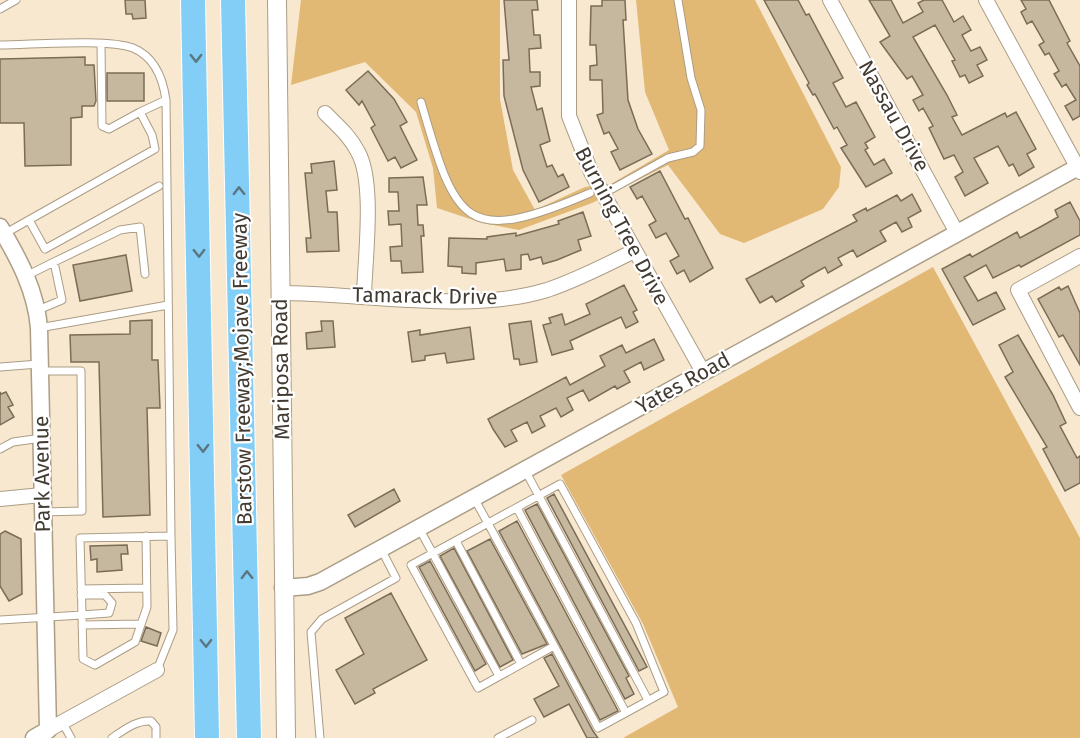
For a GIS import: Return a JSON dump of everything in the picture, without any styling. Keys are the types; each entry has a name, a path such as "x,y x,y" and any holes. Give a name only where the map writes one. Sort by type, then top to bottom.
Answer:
{"highway":[{"name":"Barstow Freeway;Mojave Freeway","path":"193,0 207,738"},
{"name":"Barstow Freeway;Mojave Freeway","path":"235,8 249,738"}],"main road":[{"name":"Mariposa Road","path":"277,0 286,738"}],"street":[{"name":"Burning Tree Drive","path":"569,0 569,116 574,135 591,172 703,372"},
{"name":"Nassau Drive","path":"830,0 957,233"},
{"path":"986,0 1079,168"},
{"path":"325,113 350,138 359,153 367,178 364,295"},
{"name":"Yates Road","path":"283,588 308,586 320,582 1079,168"},
{"name":"Park Avenue","path":"1,232 26,276 38,310 48,730"},
{"name":"Tamarack Drive","path":"279,293 459,301 506,298 545,290 581,277 634,251"},
{"path":"1080,256 1018,290 1080,408"},
{"path":"0,499 42,495"},
{"path":"48,730 157,670"}],"lane":[{"path":"0,9 16,0"},
{"path":"612,189 668,158 693,152 700,146 701,110 691,78 678,0"},
{"path":"101,44 102,126 109,129 166,100"},
{"path":"0,45 101,44 134,48 153,62 163,80 166,100 173,630 157,670"},
{"path":"420,102 439,168 462,208 473,216 488,220 508,220 545,212 590,193"},
{"path":"1,232 29,220 155,149 152,135 140,112"},
{"path":"29,220 45,249 159,186"},
{"path":"26,276 120,230 140,227 145,274"},
{"path":"38,310 62,300 54,262"},
{"path":"39,328 168,305"},
{"path":"0,367 15,364 81,371 82,511 43,512"},
{"path":"0,449 13,442 42,438"},
{"path":"525,469 648,700"},
{"path":"474,498 488,523 554,646 598,728 664,692 636,624 560,484 517,508 488,523 411,565 478,688 554,646"},
{"path":"517,508 626,713"},
{"path":"419,528 499,676"},
{"path":"146,536 147,607 135,642 95,665 83,659 80,538 146,536 171,536"},
{"path":"456,541 521,664"},
{"path":"320,738 311,632 322,619 396,578 381,549"},
{"path":"81,592 146,588"},
{"path":"0,620 109,613 112,603 105,595 81,592"},
{"path":"82,626 141,624"},
{"path":"112,738 139,721 146,720 151,721 156,727 156,738"},
{"path":"498,738 532,720"},
{"path":"48,730 71,738"}],"shaded area":[{"path":"301,0 500,0 500,99 513,170 535,210 585,187 611,184 669,150 645,92 636,0 755,0 841,167 839,187 823,209 744,243 720,234 668,165 592,203 519,230 482,223 437,208 433,168 416,112 365,62 291,85"},
{"path":"933,267 1080,538 1080,738 623,738 678,707 643,624 561,475"}],"building":[{"path":"125,0 145,0 146,18 133,19 132,14 126,14"},
{"path":"504,0 537,0 538,10 532,10 534,35 540,35 541,48 529,49 530,72 540,72 540,86 531,87 537,110 542,108 550,141 540,145 547,167 552,165 558,177 563,174 569,187 539,202 523,170 504,96 503,60 509,60"},
{"path":"602,0 625,0 626,20 623,20 628,100 638,129 652,154 620,170 611,152 618,149 609,132 604,134 597,115 603,113 602,80 590,80 590,66 597,65 596,45 590,45 591,6 602,6"},
{"path":"764,0 798,0 806,15 809,14 843,78 833,83 846,107 856,102 875,137 865,143 868,148 865,150 874,165 884,159 892,173 866,187 841,148 847,145 837,127 834,129 815,94 813,95 807,85 809,83"},
{"path":"869,0 891,0 903,23 923,12 918,3 924,0 942,0 954,22 963,16 971,30 962,35 971,51 980,47 987,60 977,65 983,76 969,83 965,75 960,77 952,61 955,60 935,25 913,37 957,115 952,117 962,135 1005,113 1007,117 1016,112 1036,149 1027,154 1034,167 1019,176 1013,164 1009,166 998,146 974,158 988,183 965,196 955,177 963,172 954,155 944,159 929,128 933,126 923,108 919,111 913,100 923,95 912,76 907,79 880,42 890,36"},
{"path":"1021,0 1049,0 1070,41 1067,43 1080,66 1080,116 1073,120 1065,106 1076,100 1066,84 1062,87 1054,74 1059,71 1049,53 1045,55 1039,45 1044,42 1032,21 1027,24 1021,12 1026,9"},
{"path":"85,57 85,65 94,65 96,101 94,106 82,106 82,117 71,118 71,165 25,166 24,123 0,123 0,59"},
{"path":"368,71 394,99 407,122 400,126 417,160 401,168 395,157 388,161 371,128 375,125 362,101 359,105 346,90"},
{"path":"107,73 144,73 144,101 107,101"},
{"path":"334,161 337,190 326,191 328,212 337,212 339,251 307,252 306,238 311,238 305,173 312,173 311,164"},
{"path":"660,171 685,219 688,218 713,268 690,282 684,270 677,274 670,261 679,256 666,233 656,238 649,225 656,221 642,196 637,199 630,187"},
{"path":"423,177 427,205 417,205 418,225 423,225 424,236 421,236 423,272 402,273 401,261 391,261 390,247 402,246 401,224 389,225 388,211 399,211 398,192 389,192 389,178"},
{"path":"912,194 921,211 908,218 912,227 902,232 896,222 880,231 886,241 857,257 853,250 838,258 842,265 828,273 825,267 801,281 804,286 776,302 772,296 760,303 746,279 857,221 853,215 866,208 867,211 897,195 901,201"},
{"path":"1070,202 1080,221 1080,235 1021,267 1019,265 993,278 986,265 964,277 978,301 996,292 1005,309 973,325 942,269 970,254 972,257 1017,232 1020,238 1058,217 1055,210"},
{"path":"583,212 591,236 578,240 581,250 557,260 543,264 541,257 530,260 528,254 521,255 521,269 506,271 504,259 476,263 476,274 462,273 462,267 448,266 449,238 487,239 487,237 516,233 516,236 559,224 558,221"},
{"path":"126,255 132,291 80,301 73,265"},
{"path":"624,285 637,310 633,312 638,322 626,328 621,317 570,341 573,349 552,355 543,325 551,323 549,318 562,314 565,325 590,314 586,304"},
{"path":"1068,286 1080,313 1080,365 1063,335 1059,337 1038,299 1059,287 1061,290"},
{"path":"152,320 152,360 158,360 160,408 147,408 150,515 103,517 99,362 71,362 70,335 130,334 130,321"},
{"path":"321,321 333,321 335,347 307,349 306,333 322,331"},
{"path":"531,321 537,362 520,365 519,359 514,359 509,324"},
{"path":"470,327 474,359 447,363 445,353 425,356 425,360 412,362 408,332 420,330 420,335"},
{"path":"1018,335 1053,395 1066,423 1060,426 1077,458 1080,456 1080,483 1065,491 1043,449 1047,447 1005,377 1013,372 999,345"},
{"path":"654,339 664,360 644,370 641,362 624,371 630,382 617,389 615,386 589,401 583,390 567,398 573,410 561,417 556,408 540,416 545,426 532,433 527,422 511,430 517,441 505,447 493,429 488,419 566,377 570,385 605,366 600,356 622,345 626,353"},
{"path":"0,392 1,394 6,392 13,405 8,407 14,417 0,425"},
{"path":"394,489 400,501 355,527 348,515"},
{"path":"554,494 647,667 639,671 547,498"},
{"path":"537,504 629,676 626,678 634,694 625,699 525,510"},
{"path":"517,521 618,711 600,720 499,531"},
{"path":"5,531 21,539 22,594 9,601 0,586 0,534"},
{"path":"490,539 547,644 522,654 467,551"},
{"path":"127,545 128,554 121,554 122,570 97,572 97,559 91,560 90,546"},
{"path":"454,548 513,660 500,667 440,556"},
{"path":"430,561 486,664 475,671 419,567"},
{"path":"391,593 427,660 373,689 375,693 355,704 336,670 364,654 345,618"},
{"path":"146,627 161,633 157,646 141,641"},
{"path":"552,654 598,738 587,738 569,704 544,717 534,699 559,686 544,658"}]}
